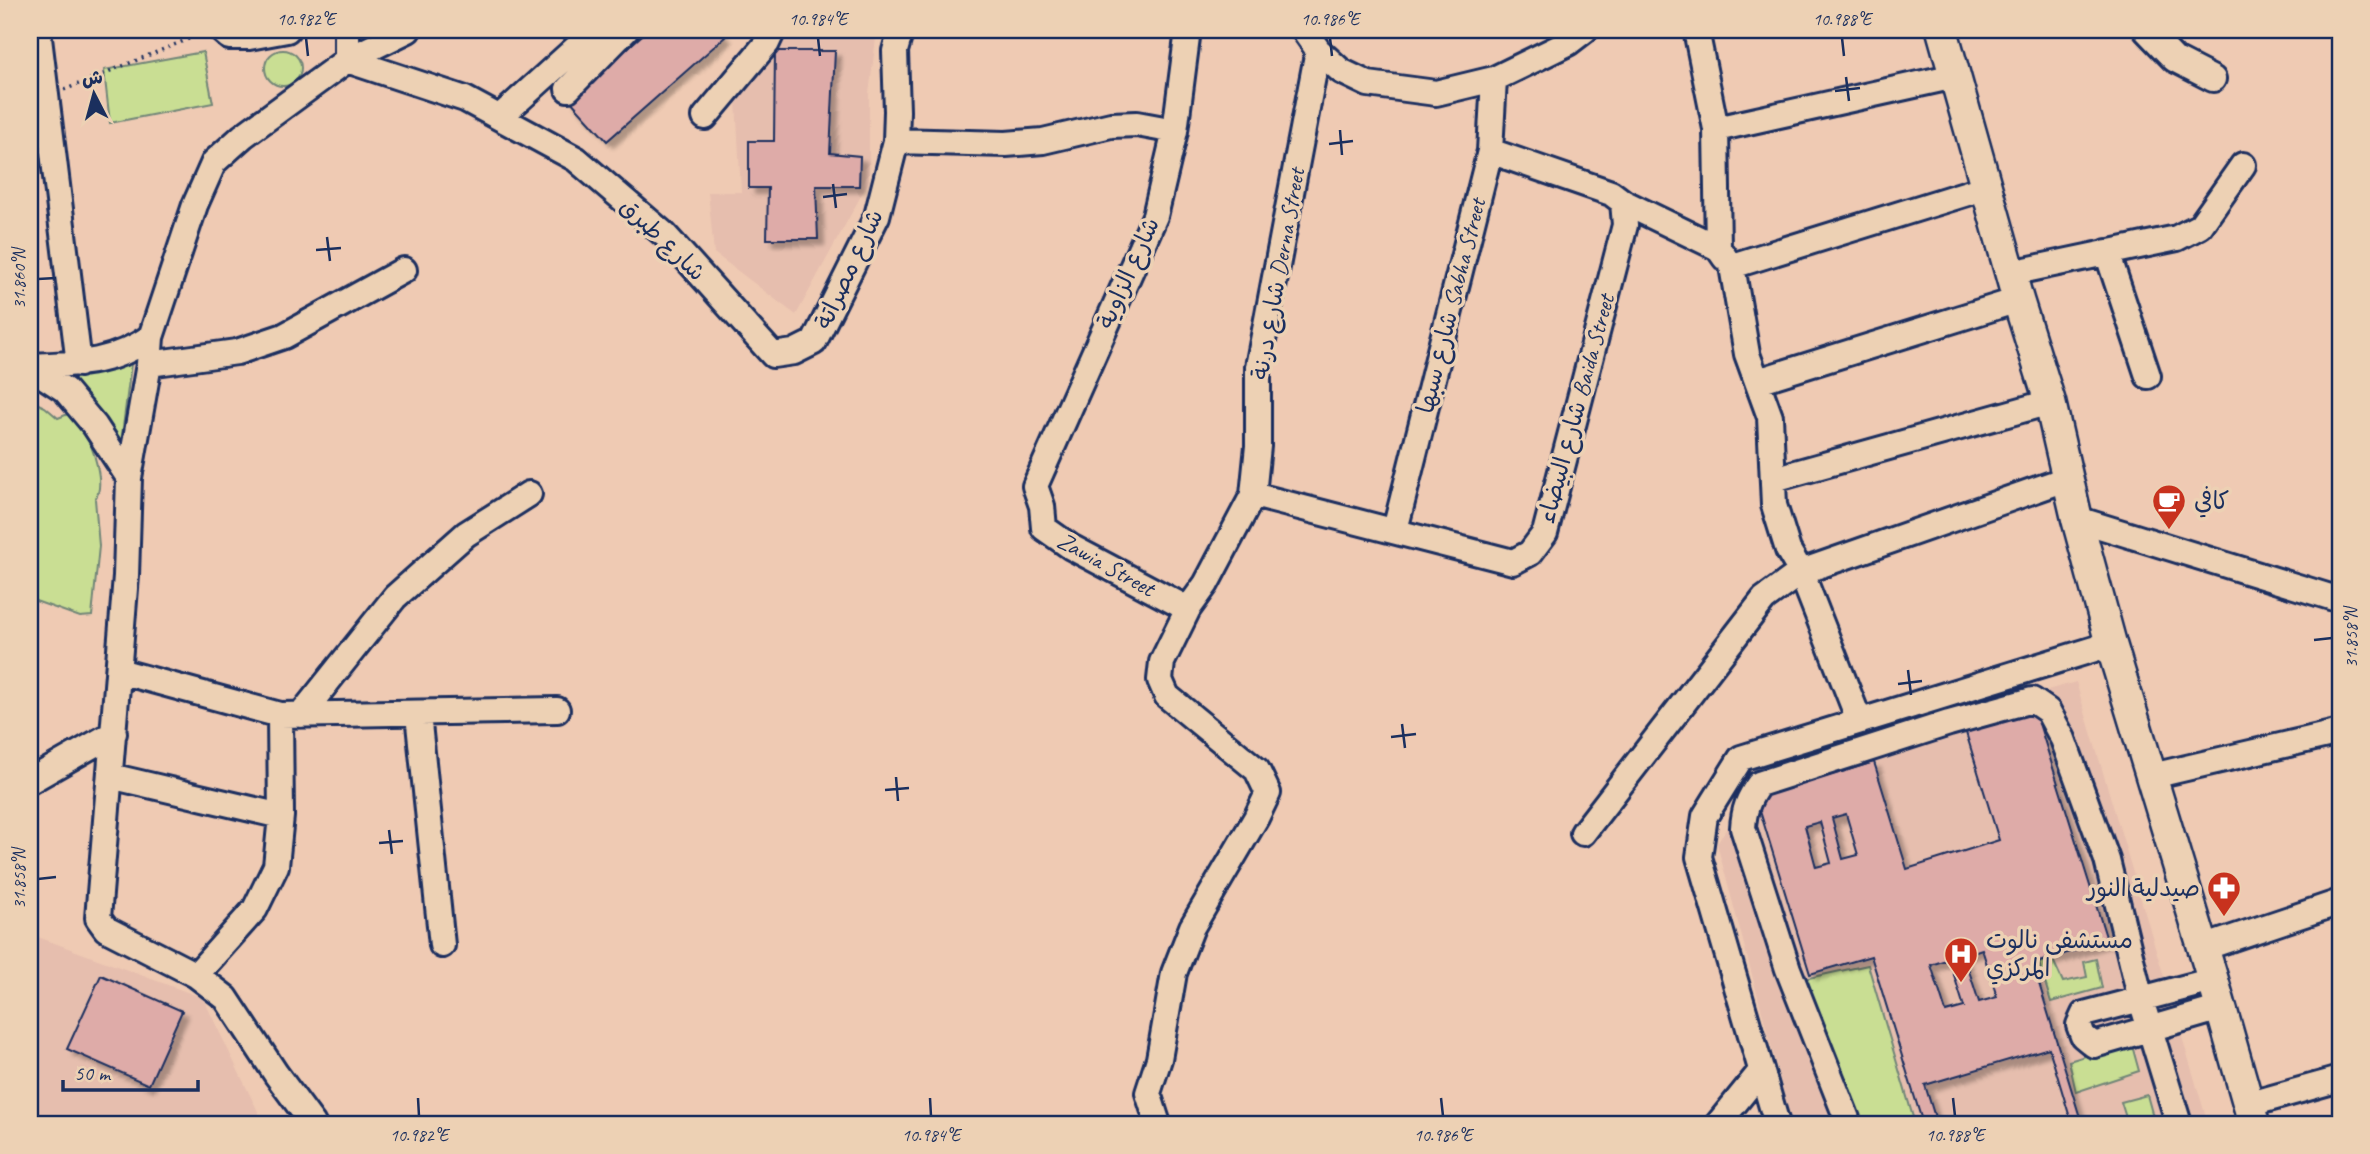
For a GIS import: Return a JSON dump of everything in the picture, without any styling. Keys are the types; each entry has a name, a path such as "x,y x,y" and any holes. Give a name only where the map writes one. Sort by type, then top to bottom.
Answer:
{"main road":[{"path":"1942,30 2050,402 2077,519 2111,644 2251,1115"}],"street":[{"path":"38,30 46,97 41,144 79,364"},
{"path":"221,30 229,37 249,37 287,30"},
{"path":"347,30 347,60"},
{"path":"313,1124 226,998 196,975 106,929 98,918 126,576 129,478 149,364 151,337 195,205 214,162 243,136 347,60 408,30"},
{"path":"347,60 465,99 500,117 596,30"},
{"path":"568,89 626,30"},
{"path":"705,117 767,43 773,30"},
{"name":"شارع مصراتة","path":"814,341 877,216 895,141 895,51 901,30"},
{"name":"شارع الزاوية","path":"1042,506 1035,486 1155,216 1175,131 1188,30"},
{"path":"1304,30 1318,50 1341,71 1368,84 1436,93 1494,79 1568,43 1585,30"},
{"path":"1696,30 1716,130 1725,257 1747,354 1770,416 1774,505 1788,550 1801,572 1859,720"},
{"path":"2146,30 2174,59 2213,79"},
{"name":"شارع درنة Derna Street","path":"1158,1124 1148,1093 1159,1059 1174,973 1192,927 1268,793 1257,770 1167,696 1160,680 1162,662 1188,609 1206,584 1253,495 1258,446 1258,367 1318,50"},
{"path":"1716,130 1955,76"},
{"name":"شارع سبها Sabha Street","path":"1395,530 1490,151 1494,79"},
{"name":"شارع طبرق","path":"500,117 576,159 665,235 773,355 794,352 814,341"},
{"path":"895,141 1018,144 1111,125 1137,124 1175,131"},
{"path":"1490,151 1611,193 1725,257 1987,187"},
{"path":"1758,382 2107,252 2177,238 2200,226 2243,165"},
{"name":"شارع البيضاء Baida Street","path":"1253,495 1513,562 1530,553 1545,533 1625,225 1623,202"},
{"path":"2107,252 2148,376"},
{"path":"149,364 237,352 284,336 404,270"},
{"path":"30,367 103,360 130,351 151,337"},
{"path":"30,367 65,390 95,426 129,478"},
{"path":"1774,479 2050,402"},
{"path":"1583,833 1764,599 1801,572 2069,478"},
{"path":"196,975 255,909 276,866 291,715 395,597 466,534 529,494"},
{"name":"Zawia Street","path":"1042,506 1044,528 1071,547 1188,609"},
{"path":"2077,519 2340,600"},
{"path":"1777,1124 1699,857 1705,816 1741,758 2111,644"},
{"path":"119,671 291,715 556,710"},
{"path":"1849,1124 1788,969 1743,828 1744,812 1750,796 1759,784 2023,702 2036,702 2048,711 2063,739 2107,860 2141,999 2179,1124"},
{"path":"418,714 442,945"},
{"path":"2152,776 2340,732"},
{"path":"30,781 114,733"},
{"path":"110,776 281,816"},
{"path":"2203,948 2340,902"},
{"path":"2217,994 2149,1027 2094,1045 2083,1036 2079,1025 2084,1014 2141,999 2217,994"},
{"path":"1718,1124 1761,1071"},
{"path":"2251,1115 2340,1079"}],"path":[{"path":"46,97 211,30"}],"shaded area":[{"path":"877,30 869,94 869,181 796,315 714,253 708,192 741,192 736,101 756,32"},
{"name":"مستشفى نالوت المركزي","path":"2076,682 2208,1124 1792,1124 1717,844 1762,770"},
{"path":"30,934 203,998 264,1124 30,1124"}],"green space":[{"path":"283,50 296,55 301,68 296,81 283,86 270,81 265,68 270,55"},
{"path":"203,52 213,103 110,123 104,70"},
{"path":"132,356 120,451 59,374"},
{"path":"30,400 45,407 58,418 68,414 83,431 94,455 99,475 95,499 99,546 92,616 80,617 30,599"},
{"path":"2052,958 2063,982 2087,977 2084,962 2096,959 2102,988 2051,1002 2039,963"},
{"path":"1868,965 1915,1124 1855,1124 1804,979"},
{"path":"2131,1042 2139,1071 2076,1092 2069,1061"},
{"path":"2147,1095 2155,1124 2128,1124 2121,1102"}],"building":[{"path":"648,30 719,30 725,37 607,141 569,99"},
{"path":"775,51 835,51 830,153 860,156 859,186 816,186 818,239 767,239 768,188 749,188 749,141 774,141"},
{"path":"2032,701 2107,940 2033,964 2082,1124 2059,1124 2071,1121 2049,1048 1925,1085 1937,1124 1923,1124 1871,956 1810,974 1756,798 1874,762 1907,869 1999,840 1963,723","holes":["1846,814 1858,855 1843,859 1832,818","1820,822 1831,863 1816,867 1805,826","1982,949 1997,997 1979,1002 1964,955","1949,959 1964,1007 1946,1012 1931,965"]},
{"path":"101,975 182,1011 149,1085 67,1049"},
{"path":"2116,1118 2119,1124 2094,1124"}],"place":[{"name":"كافي","path":"2169,531"},
{"name":"صيدلية النور","path":"2224,918"},
{"name":"مستشفى نالوت المركزي","path":"1961,984"}]}
